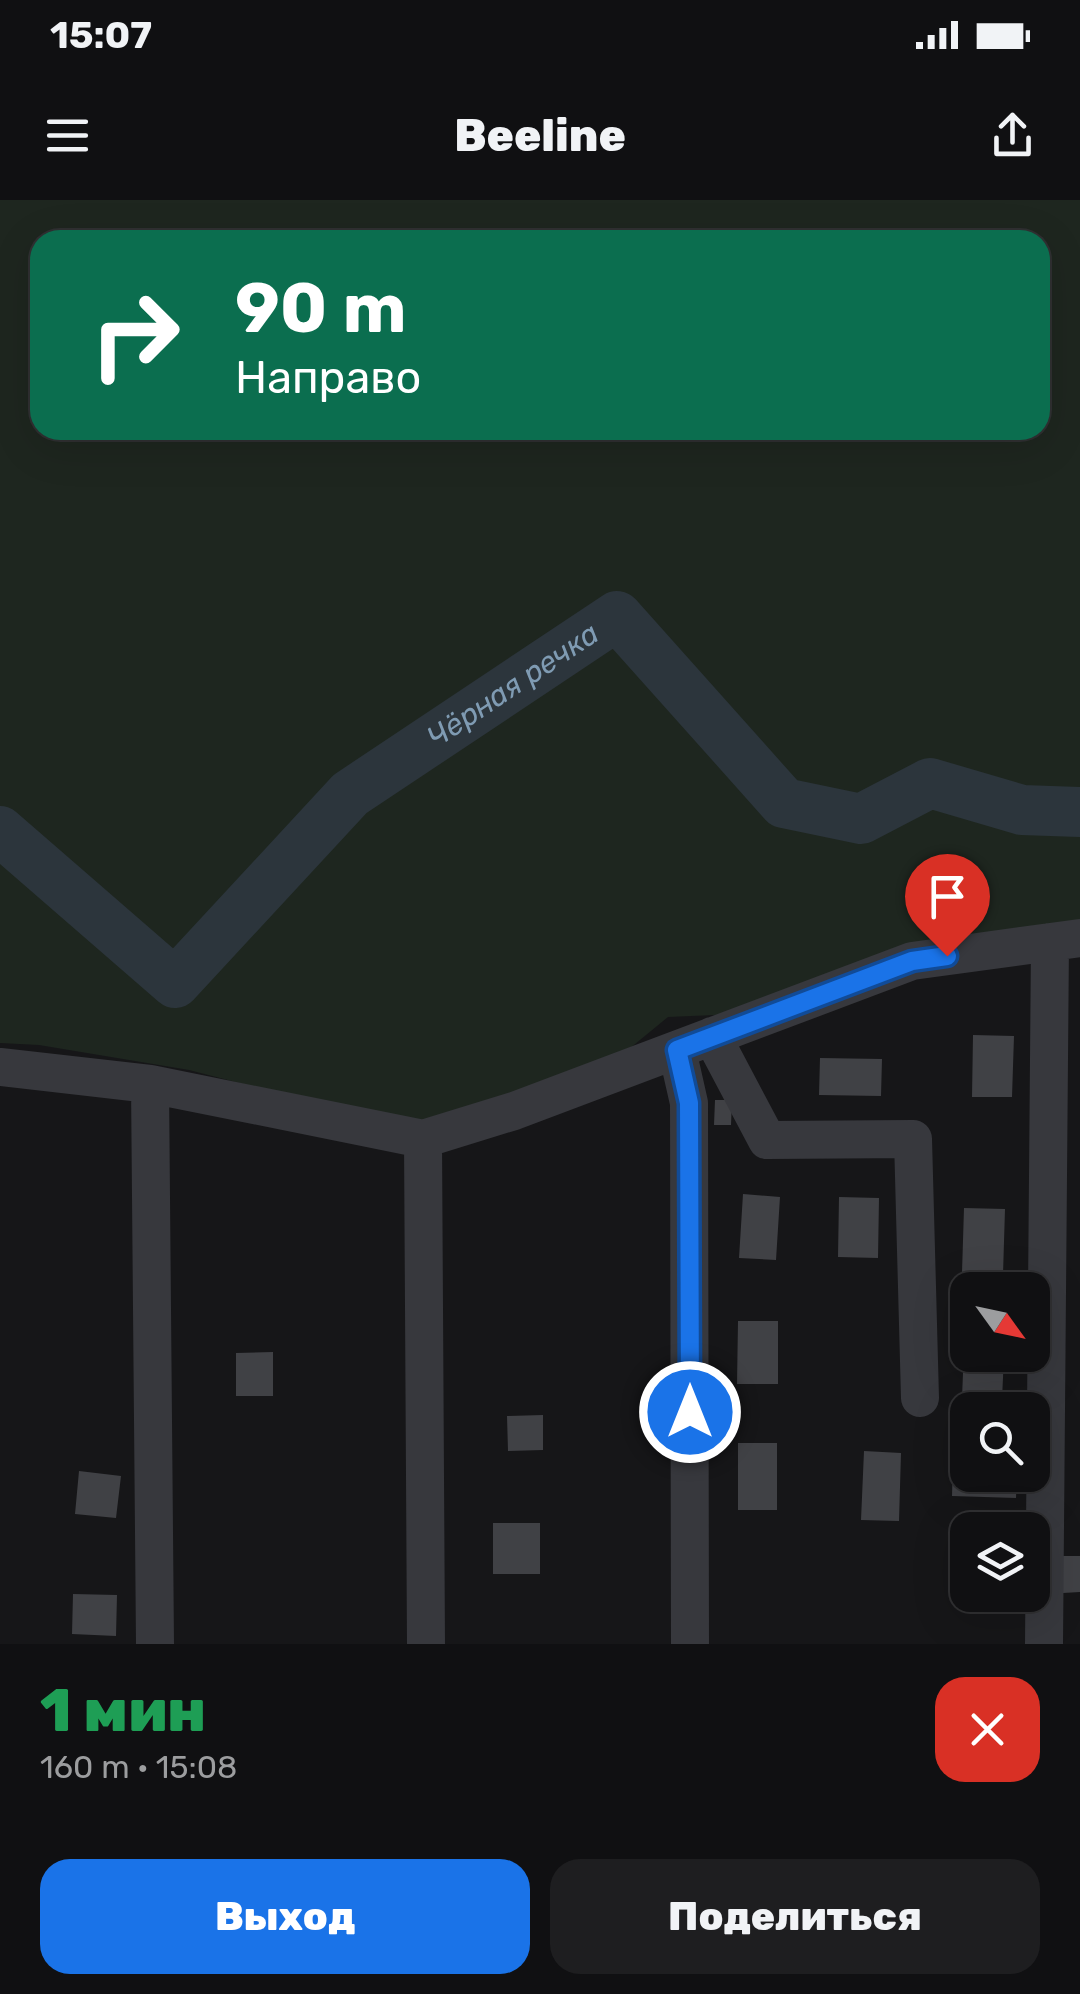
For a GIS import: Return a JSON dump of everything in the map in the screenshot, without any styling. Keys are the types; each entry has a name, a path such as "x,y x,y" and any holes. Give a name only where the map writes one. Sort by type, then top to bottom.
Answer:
{"street":[{"path":"0,1066 150,1084 423,1140 514,1111 912,961 1065,940 1063,1460 1044,1644"},
{"path":"712,1036 767,1140 913,1139 920,1398"},
{"path":"677,1050 689,1103 690,1644"},
{"path":"150,1084 155,1644"},
{"path":"423,1140 426,1644"}],"shaded area":[{"path":"0,200 1080,200 1080,925 715,1015 668,1017 629,1049 547,1087 422,1121 297,1098 189,1070 39,1045 0,1043"}],"building":[{"path":"973,1035 1014,1036 1012,1097 972,1097"},
{"path":"820,1058 882,1059 881,1096 819,1095"},
{"path":"715,1100 732,1100 731,1125 714,1125"},
{"path":"743,1194 780,1197 776,1260 739,1258"},
{"path":"839,1197 879,1198 878,1258 838,1257"},
{"path":"964,1208 1005,1209 1003,1272 962,1272"},
{"path":"738,1321 778,1321 778,1384 737,1384"},
{"path":"273,1352 273,1396 236,1396 236,1353"},
{"path":"963,1372 1003,1372 1002,1392 962,1392"},
{"path":"543,1415 543,1450 508,1451 507,1416"},
{"path":"738,1443 777,1443 777,1510 738,1510"},
{"path":"864,1451 901,1453 899,1521 861,1520"},
{"path":"79,1471 121,1476 116,1518 75,1514"},
{"path":"952,1492 1016,1492 1016,1498 952,1496"},
{"path":"493,1523 540,1523 540,1574 493,1574"},
{"path":"1061,1556 1080,1556 1080,1592 1063,1593"},
{"path":"73,1594 117,1595 116,1636 72,1634"}],"waterway":[{"name":"Чёрная речка","path":"0,831 175,983 350,794 617,616 784,803 861,819 930,783 1022,810 1080,812"}],"route":[{"path":"690,1412 689,1103 677,1050 912,961 947,956"}]}
